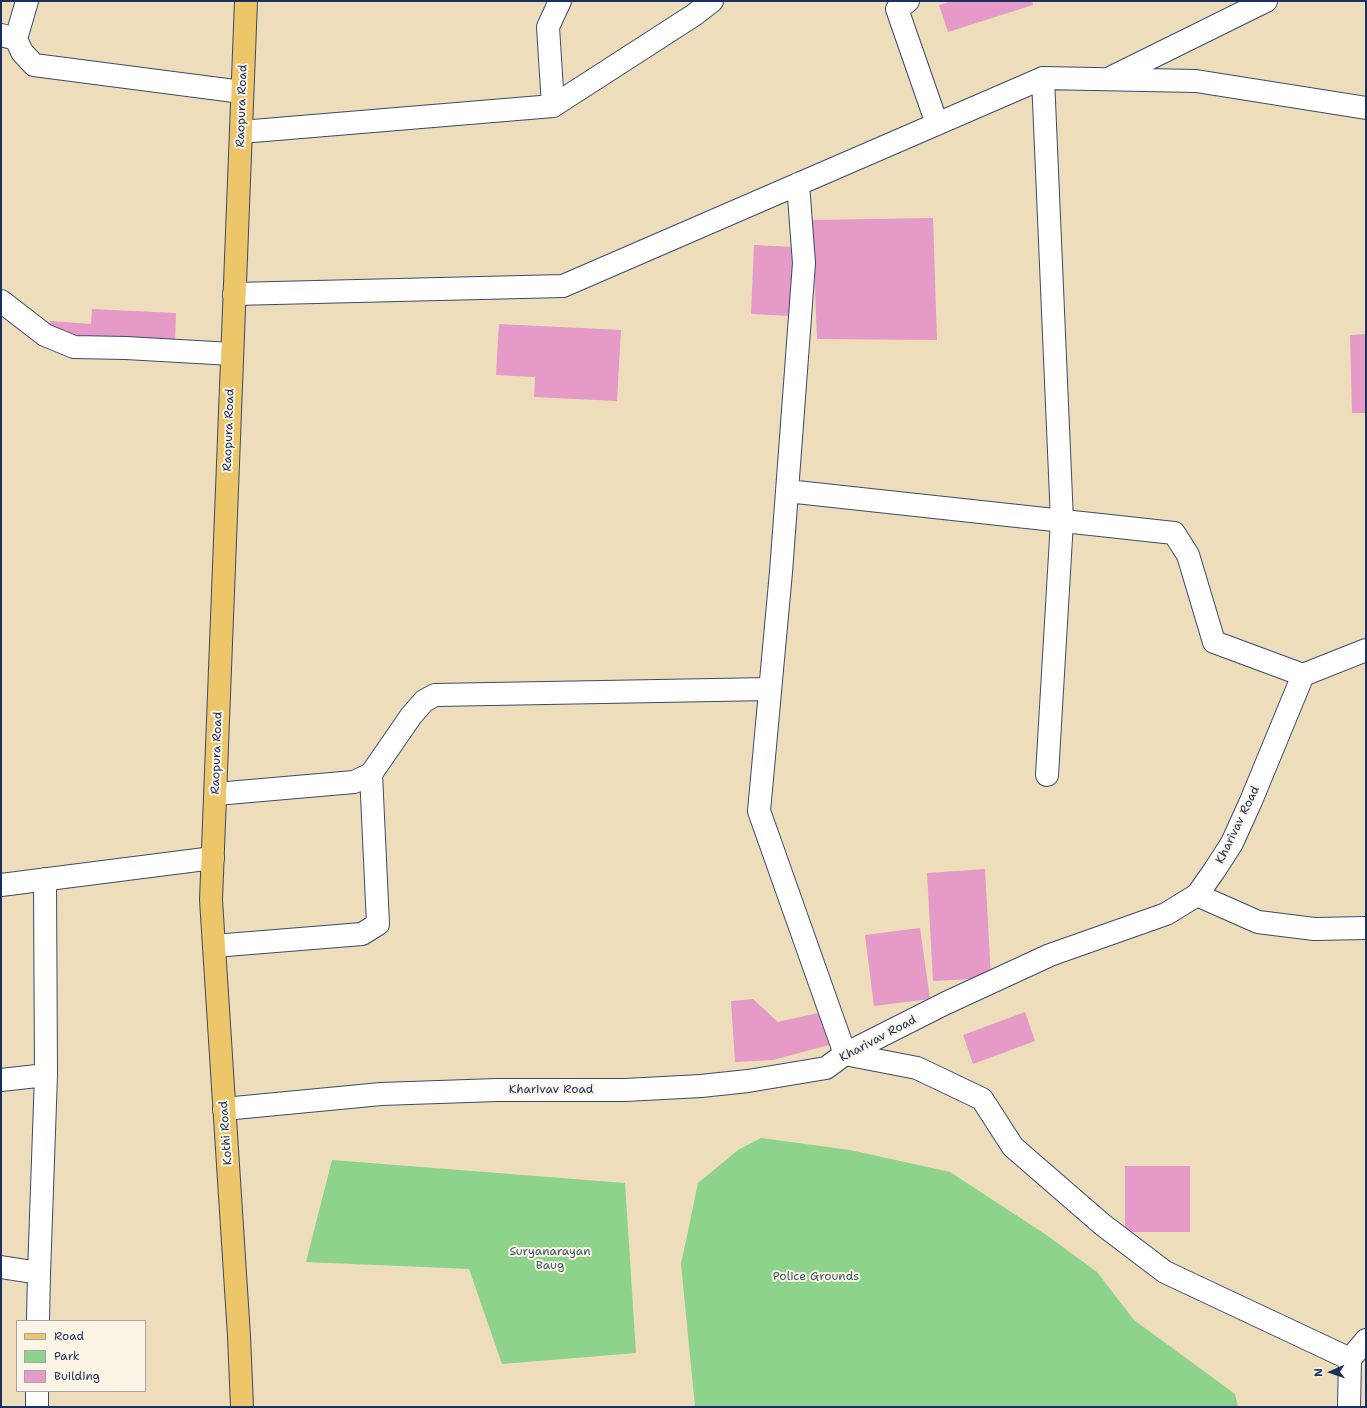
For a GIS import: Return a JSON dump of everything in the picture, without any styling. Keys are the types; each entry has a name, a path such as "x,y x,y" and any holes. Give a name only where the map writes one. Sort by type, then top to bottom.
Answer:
{"main road":[{"name":"Raopura Road","path":"213,858 246,1"},
{"name":"Kothi Road","path":"213,858 211,900 239,1336 242,1407"}],"street":[{"path":"27,1 9,37 34,65 242,92"},
{"path":"554,106 548,27 560,1"},
{"path":"241,132 554,106 694,15 712,1"},
{"path":"908,1 897,9 937,124"},
{"path":"1109,79 1266,1"},
{"path":"1043,78 1062,521 1047,775"},
{"path":"234,294 563,286 1043,78 1196,81 1366,108"},
{"path":"798,184 804,263 787,491 759,811 845,1054 917,1068 982,1099 1013,1146 1103,1225 1165,1272 1350,1359"},
{"path":"1,301 45,335 74,347 126,348 232,354"},
{"path":"787,491 1174,533 1188,555 1214,642 1303,675 1366,650"},
{"name":"Kharivav Road","path":"224,1109 381,1094 497,1090 625,1090 709,1085 748,1081 826,1068 845,1054 946,1003 1050,955 1166,914 1197,895 1232,843 1303,675"},
{"path":"216,794 354,782 371,774 411,716 424,700 435,695 770,689"},
{"path":"214,946 362,934 378,924 371,774"},
{"path":"1,885 213,858"},
{"path":"38,1320 46,1075 45,879"},
{"path":"1197,895 1258,922 1314,929 1366,928"},
{"path":"1,1080 46,1075"},
{"path":"1,1267 39,1272"},
{"path":"1349,1407 1350,1359 1366,1340"},
{"path":"37,1392 37,1407"}],"green space":[{"name":"Police Grounds","path":"761,1138 850,1150 950,1172 1045,1234 1097,1272 1134,1320 1235,1394 1238,1407 695,1407 681,1264 698,1183 738,1150"},
{"name":"Suryanarayan Baug","path":"332,1160 625,1183 636,1353 502,1364 469,1269 306,1262"}],"building":[{"path":"952,1 1032,1 1033,5 948,32 939,5"},
{"path":"933,218 937,340 817,339 812,220"},
{"path":"754,245 794,247 790,316 751,314"},
{"path":"92,309 176,313 175,346 49,334 50,321 91,324"},
{"path":"499,324 621,330 617,401 534,397 535,377 496,375"},
{"path":"1366,334 1366,413 1352,413 1350,335"},
{"path":"985,869 991,978 933,981 927,873"},
{"path":"920,928 930,999 874,1006 865,935"},
{"path":"753,999 778,1022 818,1013 829,1045 773,1060 735,1062 731,1001"},
{"path":"1025,1012 1035,1041 973,1064 963,1035"},
{"path":"1125,1166 1190,1166 1190,1232 1125,1232"}]}
